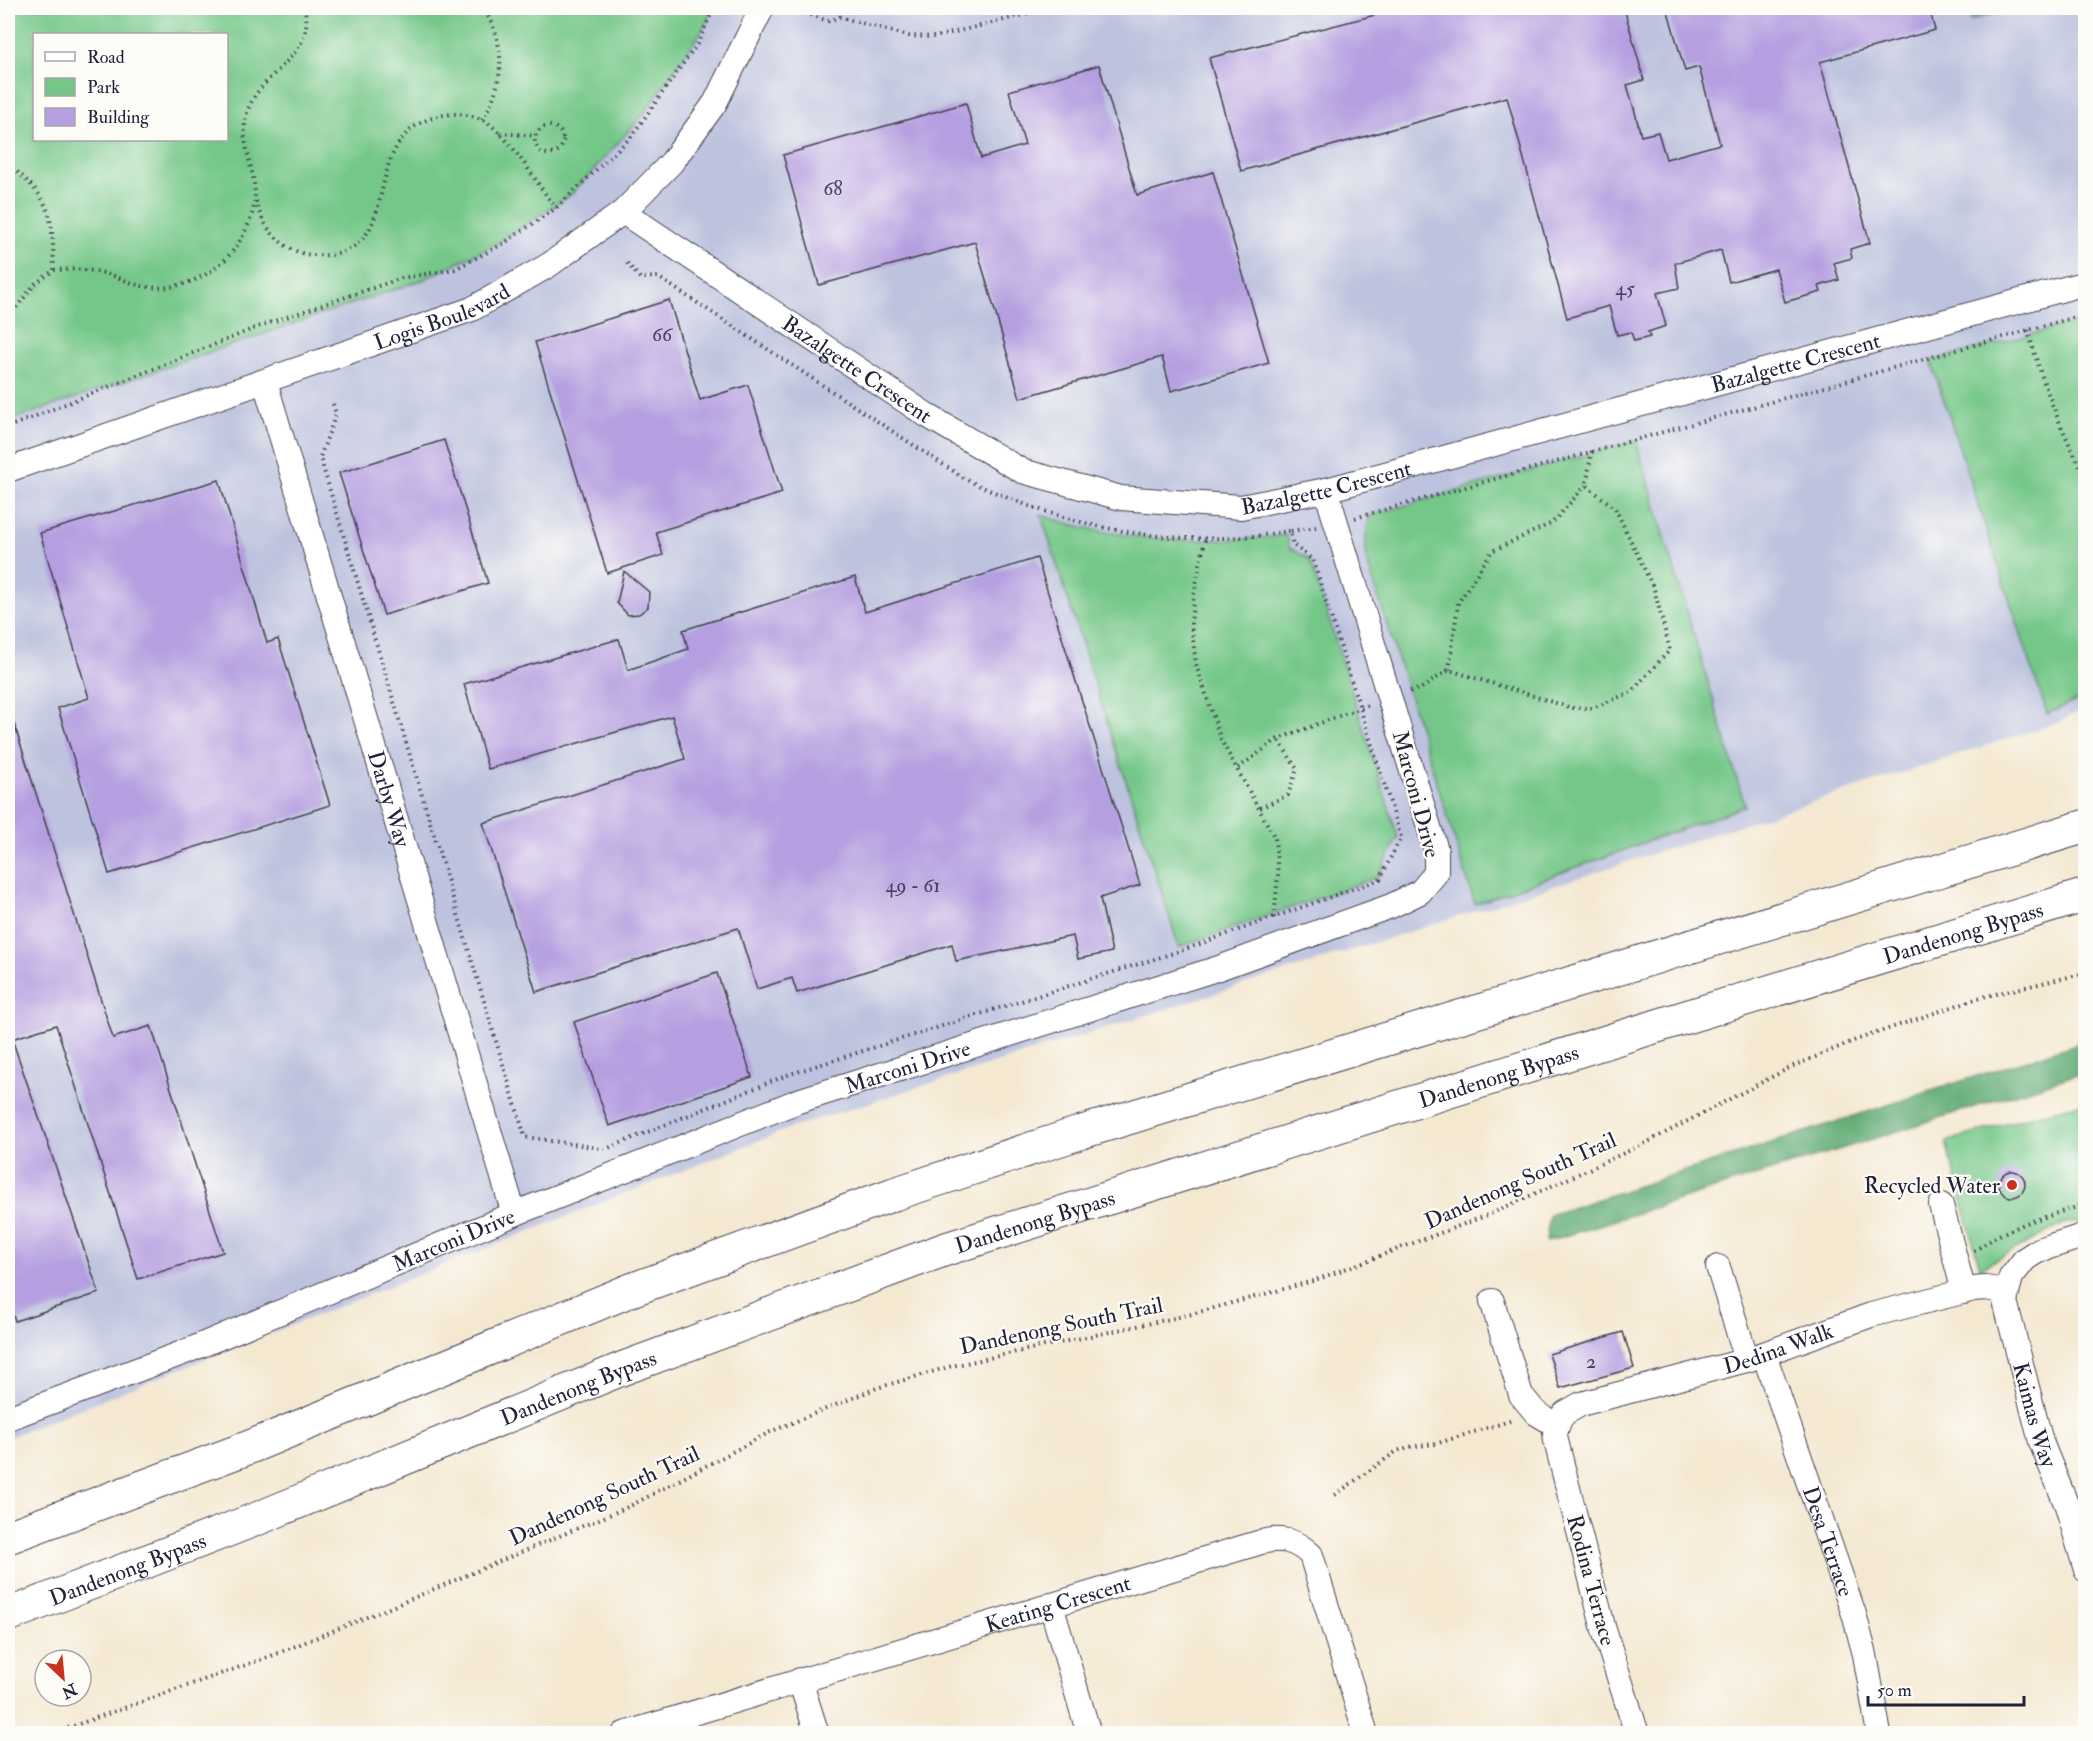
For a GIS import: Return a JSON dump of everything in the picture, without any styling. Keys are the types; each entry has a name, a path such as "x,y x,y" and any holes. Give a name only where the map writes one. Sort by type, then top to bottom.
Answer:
{"highway":[{"path":"8,1537 250,1447 630,1290 894,1194 1104,1125 2085,826"},
{"name":"Dandenong Bypass","path":"8,1615 259,1518 624,1368 883,1271 1082,1205 2085,895"}],"street":[{"name":"Logis Boulevard","path":"8,470 472,309 549,265 623,212 672,162 715,103 762,8"},
{"name":"Bazalgette Crescent","path":"623,212 928,416 1022,471 1121,498 1241,507 1326,490 2085,283"},
{"name":"Darby Way","path":"265,382 514,1214"},
{"name":"Marconi Drive","path":"8,1418 185,1352 514,1214 798,1101 1216,969 1390,906 1420,892 1436,873 1436,850 1326,490"},
{"path":"1941,1205 1964,1292"},
{"path":"2006,1291 2017,1267 2032,1254 2085,1235"},
{"name":"Desa Terrace","path":"1718,1267 1854,1614 1865,1655 1879,1734"},
{"name":"Dedina Walk","path":"1546,1419 1565,1413 1581,1404 1755,1357 1870,1315 1985,1288 2006,1291"},
{"name":"Kaimas Way","path":"2006,1291 2005,1301 2010,1326 2036,1426 2067,1506 2085,1570"},
{"path":"1492,1301 1521,1395 1546,1419"},
{"name":"Rodina Terrace","path":"1546,1419 1556,1441 1591,1582 1637,1734"},
{"name":"Keating Crescent","path":"624,1734 1261,1542 1291,1541 1311,1555 1316,1567 1366,1734"},
{"path":"1051,1605 1089,1734"},
{"path":"800,1680 817,1734"}],"path":[{"path":"304,8 306,29 301,45 255,92 247,111 244,130 255,197 262,218 273,234 289,248 318,256 341,253 357,246 369,233 376,220 385,171 402,140 418,126 432,118 448,114 482,120 499,133 556,208"},
{"path":"482,120 490,108 500,78 501,59 499,42 483,8"},
{"path":"8,413 9,426 263,325 402,278 455,269 503,244 556,208 631,137 697,44 714,8"},
{"path":"805,13 828,21 840,17 909,36 935,38 1052,8"},
{"path":"499,133 536,136 544,128 552,127 560,132 562,145 552,154 543,153 536,146 536,136"},
{"path":"8,164 33,185 48,207 54,270"},
{"path":"8,318 35,284 54,270 108,274 140,285 167,287 196,280 214,270 239,243 252,213 255,197"},
{"path":"333,404 336,414 320,457 525,1137 606,1149 790,1074 1274,918 1380,879 1401,837 1313,560 1293,545 1290,531 1247,538 1205,540 1136,535 1082,524 1023,505 965,479 658,277 640,278 626,262"},
{"path":"1336,524 1592,450 2085,314"},
{"path":"2028,330 2037,366 2085,477"},
{"path":"1238,768 1278,739 1390,697 1420,689 1449,670 1458,603 1492,551 1552,523 1586,485 1592,450"},
{"path":"1449,670 1572,708 1593,708 1631,692 1670,650 1654,589 1615,508 1586,485"},
{"path":"1205,540 1194,593 1191,624 1196,664 1221,740 1275,838 1278,875 1274,918"},
{"path":"1260,808 1288,795 1297,769 1278,739"},
{"name":"Dandenong South Trail","path":"51,1734 272,1656 399,1604 630,1506 772,1431 877,1388 951,1366 1188,1315 1313,1281 1488,1215 1644,1144 1791,1067 1856,1040 1978,998 2085,973"},
{"path":"1955,1258 1983,1248 1999,1235 2029,1222 2085,1204"},
{"path":"1335,1495 1397,1451 1546,1419"}],"shaded area":[{"path":"8,8 2085,8 2085,709 2056,723 1494,905 793,1127 8,1437"}],"green space":[{"path":"8,8 713,8 705,26 643,115 573,193 496,244 422,280 8,421"},
{"path":"1968,8 2017,8 1971,20"},
{"path":"2085,320 2085,697 2047,714 1931,361"},
{"path":"1636,441 1745,806 1475,904 1367,561 1366,537 1371,515"},
{"path":"1041,515 1102,531 1163,539 1225,540 1287,535 1289,547 1310,560 1398,837 1378,877 1179,947"},
{"path":"2085,1041 2085,1072 1546,1242 1549,1215"},
{"path":"2085,1103 2085,1223 2065,1223 1980,1268 1946,1142 2038,1114"}],"building":[{"path":"1402,8 1624,8 1644,80 1627,85 1641,136 1658,132 1666,159 1720,144 1699,67 1685,71 1667,8 1929,8 1935,30 1820,62 1870,243 1850,249 1852,258 1834,263 1839,280 1819,286 1821,292 1785,302 1776,269 1729,282 1721,250 1675,263 1679,288 1657,293 1666,326 1648,332 1650,337 1634,341 1631,332 1617,335 1609,306 1567,318 1507,97 1241,171 1209,58"},
{"path":"1099,65 1137,195 1213,172 1269,363 1171,391 1162,357 1020,398 975,242 819,285 783,155 966,103 981,158 1025,145 1009,91"},
{"path":"669,300 700,400 748,385 782,493 656,532 663,555 607,573 535,342"},
{"path":"444,440 488,583 384,615 339,473"},
{"path":"219,480 267,643 278,639 330,805 109,874 58,708 89,698 40,533"},
{"path":"1037,558 1140,885 1100,898 1112,952 1078,959 1073,936 956,961 952,944 797,993 792,978 757,989 738,928 536,992 483,823 685,759 672,716 488,769 464,684 619,639 628,670 688,649 683,630 855,577 865,612"},
{"path":"624,571 649,592 648,607 639,614 628,615 617,603"},
{"path":"11,714 113,1038 151,1026 223,1252 138,1279 56,1025 12,1039 99,1293 15,1321 8,1300 8,715"},
{"path":"717,973 752,1077 609,1126 574,1022"},
{"name":"Recycled Water","path":"2012,1171 2021,1175 2025,1184 2021,1193 2012,1197 2003,1193 1999,1184 2003,1175"},
{"path":"1623,1332 1634,1368 1560,1388 1549,1354"}],"place":[{"name":"Recycled Water","path":"2012,1185"}]}
